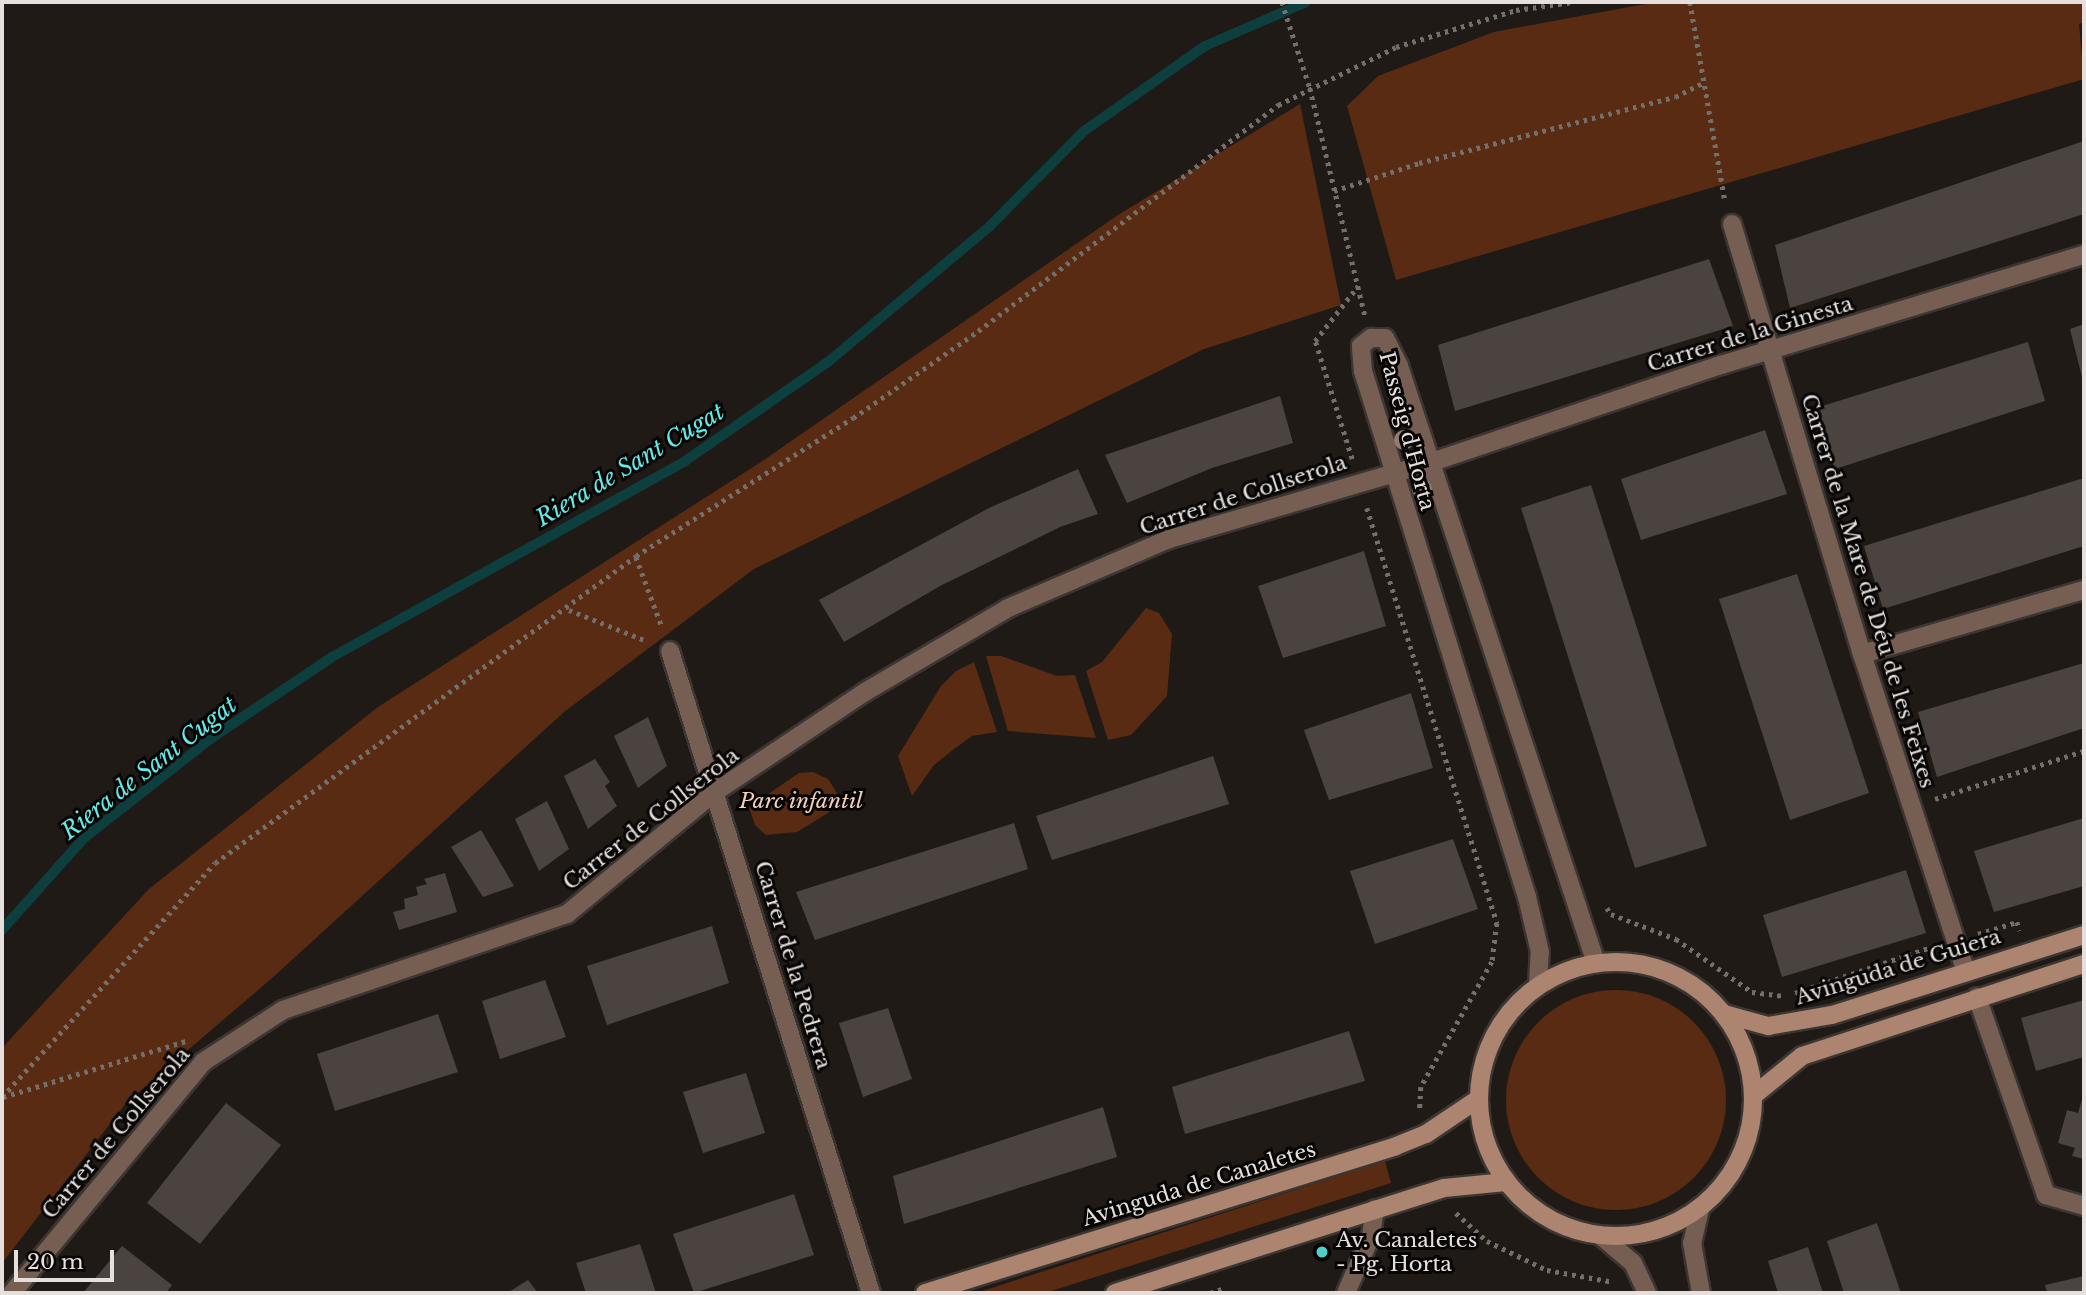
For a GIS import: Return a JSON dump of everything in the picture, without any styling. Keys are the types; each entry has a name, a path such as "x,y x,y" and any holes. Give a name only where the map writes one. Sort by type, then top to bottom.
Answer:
{"main road":[{"name":"Avinguda de Guiera","path":"1724,1014 1768,1026 1800,1021 2084,934"},
{"path":"1633,962 1668,971 1698,990 1724,1014 1744,1048 1753,1096 1752,1122 1741,1157 1700,1209 1667,1227 1634,1235 1601,1236 1568,1228 1538,1213 1506,1182 1482,1132 1478,1099 1479,1077 1494,1035 1538,985 1597,963 1633,962"},
{"path":"1753,1096 1802,1056 2084,964"},
{"name":"Avinguda de Canaletes","path":"925,1293 1426,1134 1478,1099"},
{"path":"1115,1293 1444,1188 1506,1182"}],"street":[{"name":"Carrer de la Mare de Déu de les Feixes","path":"1732,224 1862,654 1965,970"},
{"name":"Carrer de la Ginesta","path":"1432,462 1769,351 2084,256"},
{"name":"Passeig d'Horta","path":"1538,985 1540,952 1527,897 1392,472 1360,356 1361,346 1371,338 1385,338 1391,345 1597,963"},
{"name":"Carrer de Collserola","path":"12,1293 203,1062 283,1010 567,914 715,792 865,692 1008,608 1168,539 1432,462"},
{"path":"1862,654 2084,590"},
{"name":"Carrer de la Pedrera","path":"670,651 871,1293"},
{"path":"1977,997 2046,1195 2084,1206"},
{"path":"1346,1293 1371,1236 1375,1209"},
{"path":"1700,1209 1692,1243 1701,1293"},
{"path":"1601,1236 1633,1263 1647,1293"}],"path":[{"path":"1282,2 1310,88 1371,338"},
{"path":"2,1097 215,863 636,556 853,418 978,331 1278,105 1396,47 1516,10 1574,2"},
{"path":"1690,2 1702,83 1726,206"},
{"path":"1334,191 1419,163 1675,97 1702,83"},
{"path":"1358,286 1315,341 1491,904 1498,943 1492,962 1420,1087 1418,1102 1426,1134"},
{"path":"636,556 670,651"},
{"path":"569,610 670,651"},
{"path":"1912,807 2084,751"},
{"path":"1572,887 1595,886 1611,914 1676,939 1752,992 1785,996 2017,922"},
{"path":"1491,904 1527,897"},
{"path":"2,1097 194,1038"},
{"path":"1444,1188 1451,1208 1487,1241 1547,1270 1625,1283"}],"green space":[{"path":"1656,2 2084,2 2084,22 2079,24 2084,79 1396,280 1347,106 1378,76 1494,32"},
{"path":"1300,104 1341,305 1204,349 754,569 564,712 271,979 127,1102 2,1263 2,1048 149,889 378,707 761,462 1118,215"},
{"path":"1146,608 1159,613 1172,634 1167,696 1131,735 1108,740 1086,671 1102,662"},
{"path":"986,656 1001,656 1057,676 1075,675 1096,738 1008,731"},
{"path":"974,662 997,732 972,736 954,749 934,765 912,796 898,756 941,686 956,671"},
{"name":"Parc infantil","path":"813,772 828,779 837,793 828,813 797,832 766,835 755,825 749,807 799,773"},
{"path":"1627,990 1658,998 1677,1008 1694,1022 1708,1039 1718,1058 1724,1078 1724,1122 1718,1142 1708,1161 1694,1178 1677,1192 1648,1206 1605,1210 1584,1206 1564,1197 1546,1185 1531,1170 1510,1132 1506,1089 1510,1068 1519,1048 1531,1030 1546,1015 1584,994"},
{"path":"1385,1161 1391,1183 1045,1293 976,1293"}],"building":[{"path":"2084,141 2084,214 1790,308 1775,245"},
{"path":"1709,259 1733,326 1455,411 1438,345"},
{"path":"2084,324 2084,381 2083,381 2070,329"},
{"path":"2028,342 2045,401 1835,469 1816,408"},
{"path":"1280,396 1293,443 1212,468 1127,503 1105,455"},
{"path":"1765,430 1787,494 1641,540 1621,479"},
{"path":"1078,469 1098,514 1060,527 940,586 844,642 819,600 989,508"},
{"path":"2084,478 2084,546 1883,609 1864,546"},
{"path":"1591,485 1707,846 1635,868 1521,508"},
{"path":"1364,551 1386,626 1283,658 1258,586"},
{"path":"1797,574 1869,793 1790,820 1719,599"},
{"path":"2084,663 2084,728 1937,777 1918,712"},
{"path":"1411,693 1433,768 1329,800 1304,730"},
{"path":"648,717 667,766 638,788 614,736"},
{"path":"1213,756 1229,804 1052,860 1036,816"},
{"path":"595,759 610,782 605,786 617,806 588,829 564,776"},
{"path":"547,801 569,849 539,871 515,819"},
{"path":"2084,818 2084,886 1994,912 1974,851"},
{"path":"1014,823 1028,869 815,940 796,892"},
{"path":"481,830 514,886 483,897 451,847"},
{"path":"1453,839 1478,909 1375,944 1350,871"},
{"path":"1906,870 1926,933 1782,977 1763,915"},
{"path":"445,873 457,912 399,930 393,912 405,909 404,899 418,895 416,887 427,884 424,879"},
{"path":"712,926 729,983 607,1025 587,966"},
{"path":"545,980 566,1037 500,1059 482,1001"},
{"path":"2084,1000 2084,1057 2036,1071 2021,1018"},
{"path":"888,1008 912,1079 863,1097 839,1023"},
{"path":"438,1014 458,1072 335,1111 317,1054"},
{"path":"1349,1031 1365,1081 1185,1134 1172,1087"},
{"path":"746,1073 765,1133 703,1153 683,1092"},
{"path":"2084,1093 2084,1159 2072,1156 2075,1148 2058,1143 2067,1110 2078,1113"},
{"path":"226,1103 281,1145 200,1244 147,1203"},
{"path":"1103,1107 1117,1157 904,1224 893,1176"},
{"path":"794,1194 814,1255 694,1293 673,1234"},
{"path":"1877,1223 1901,1293 1844,1293 1827,1241"},
{"path":"640,1244 656,1293 586,1293 576,1263"},
{"path":"122,1246 172,1285 166,1293 83,1293"},
{"path":"1808,1247 1823,1293 1778,1293 1768,1261"},
{"path":"2084,1276 2084,1293 2047,1293 2045,1285"},
{"path":"528,1280 538,1293 507,1293"}],"waterway":[{"name":"Riera de Sant Cugat","path":"2,930 84,838 213,737 332,657 685,461 828,362 989,227 1084,131 1205,46 1306,2"}],"place":[{"name":"Av. Canaletes - Pg. Horta","path":"1322,1252"}]}
